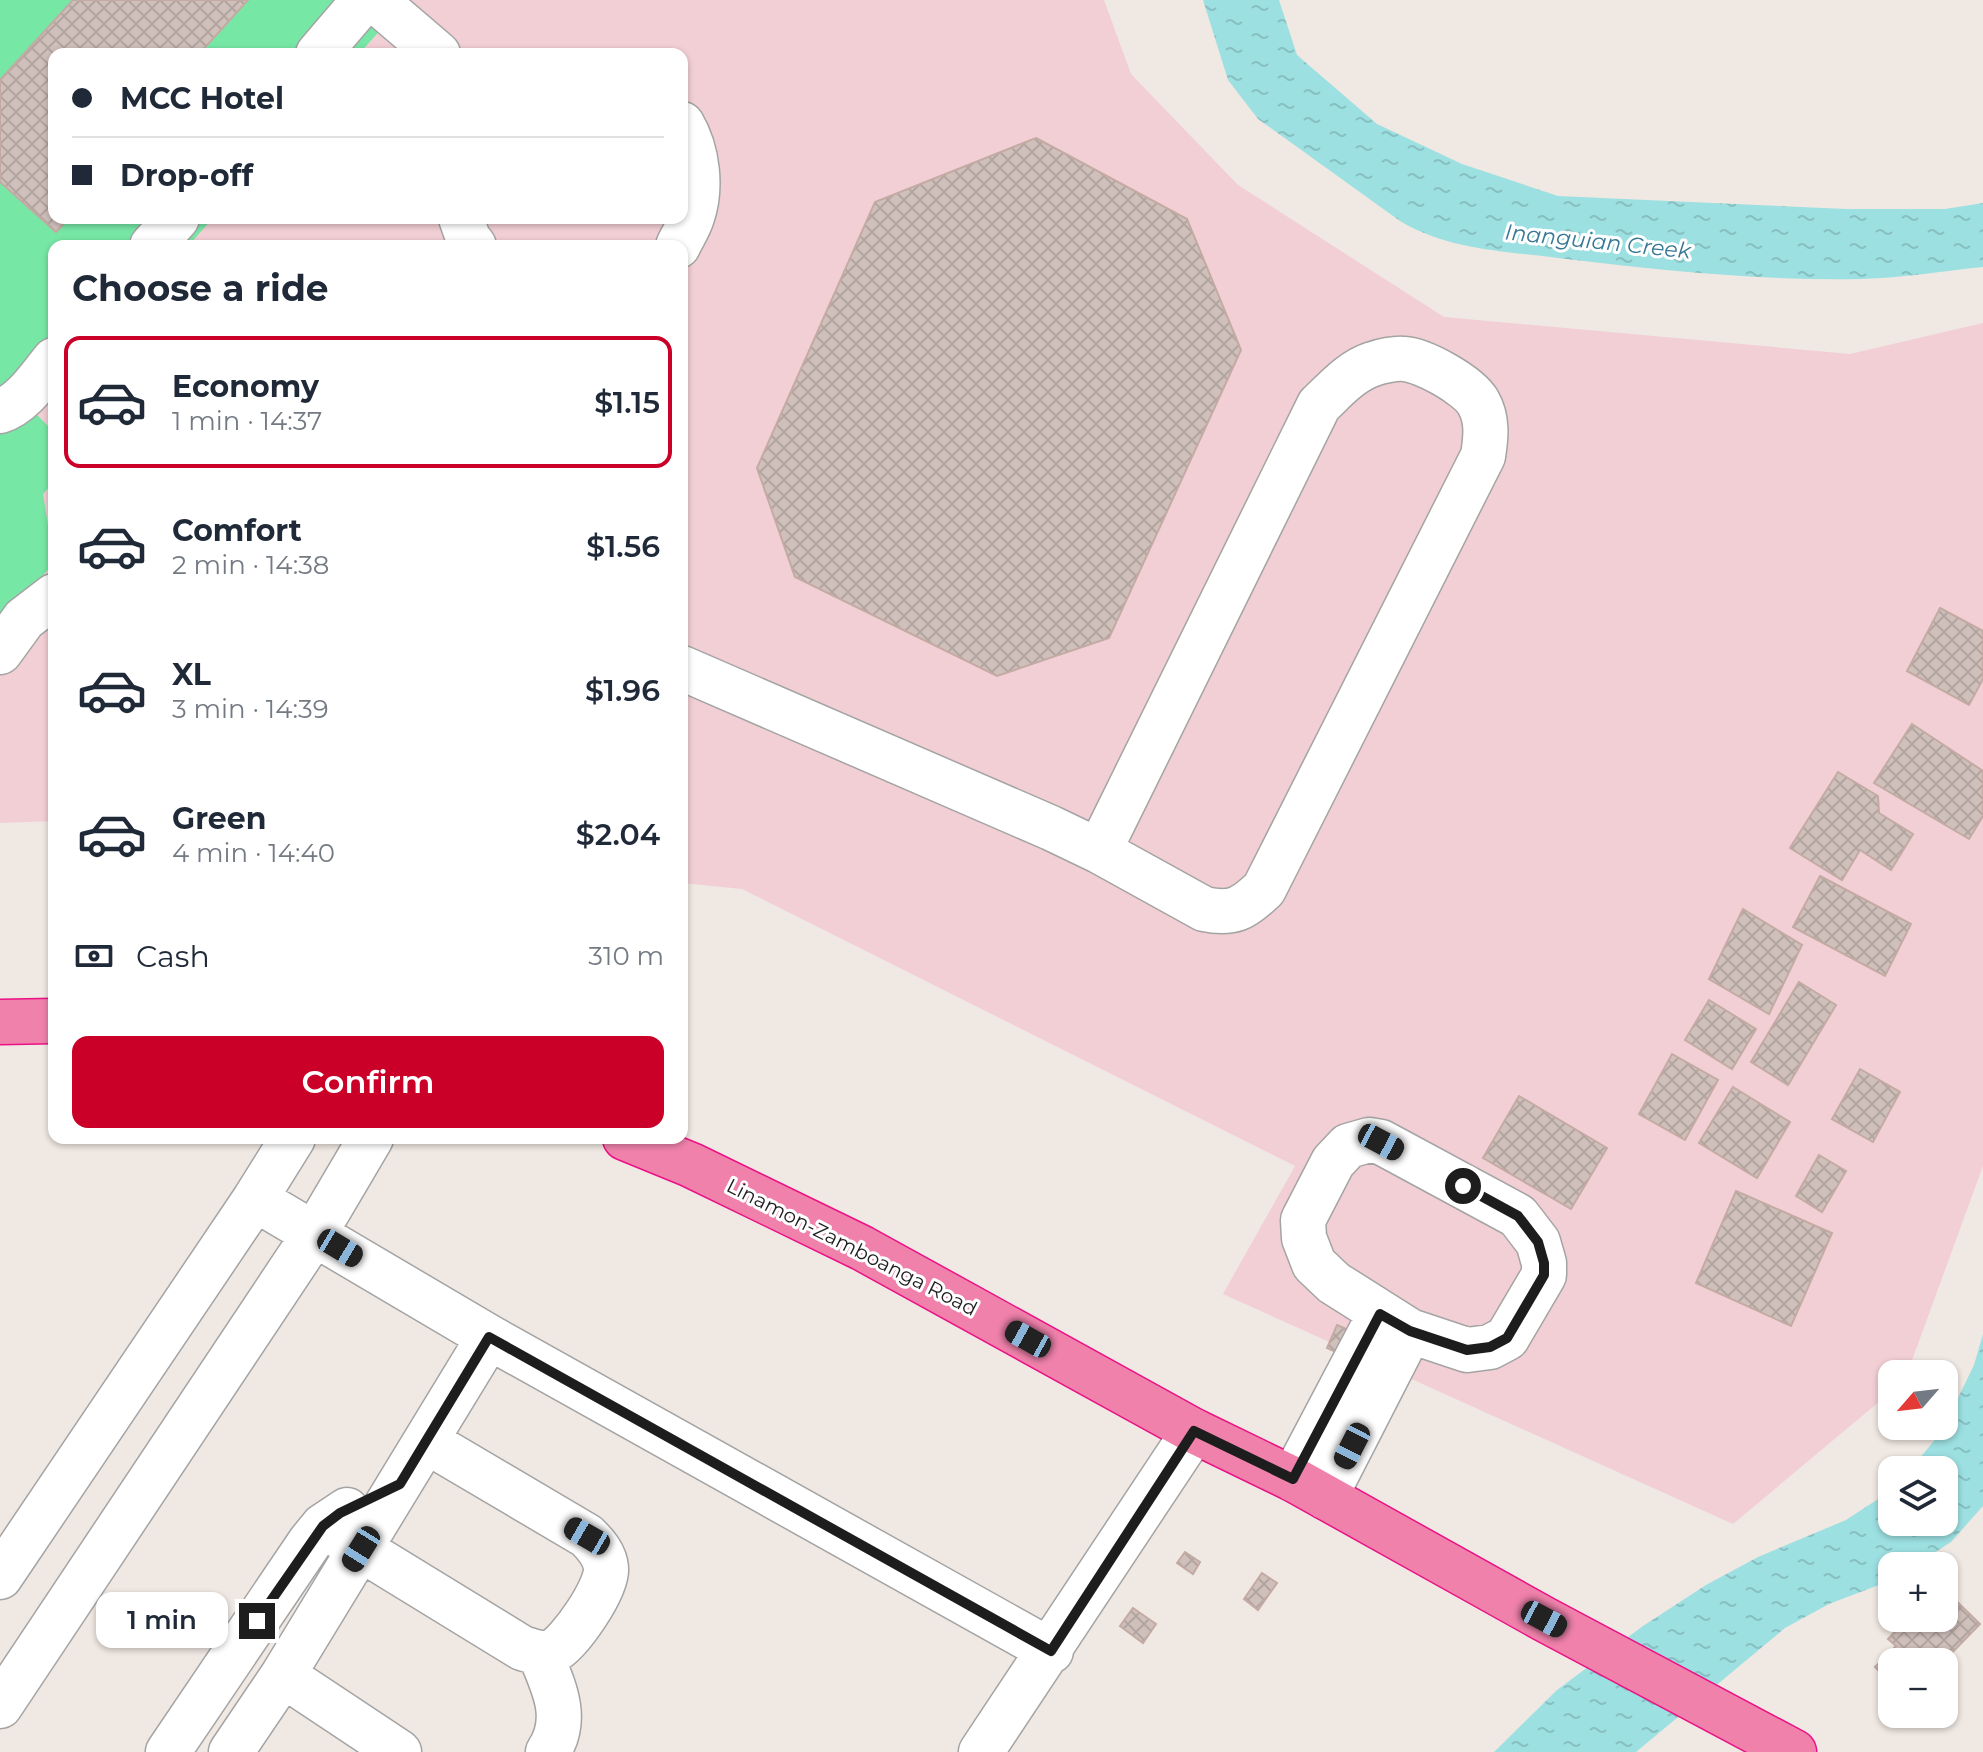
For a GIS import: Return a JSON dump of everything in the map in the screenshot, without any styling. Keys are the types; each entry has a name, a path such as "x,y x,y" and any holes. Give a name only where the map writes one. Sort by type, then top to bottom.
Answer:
{"highway":[{"path":"0,1022 48,1021"},
{"name":"Linamon-Zamboanga Road","path":"640,1144 691,1165 862,1248 1194,1431 1309,1488 1544,1619 1792,1751"}],"lane":[{"path":"323,48 364,0"},
{"path":"375,0 431,48"},
{"path":"681,240 692,217 698,177 688,135"},
{"path":"157,240 172,224"},
{"path":"688,671 1099,851 1204,909 1222,913 1245,907 1264,889 1483,456 1487,432 1483,414 1470,391 1448,376 1405,358 1373,364 1349,376 1319,405 1099,851"},
{"path":"0,411 10,408 48,367"},
{"path":"0,652 24,619 48,601"},
{"path":"1369,1140 1381,1142 1518,1216 1538,1242 1544,1263 1544,1275 1507,1338 1490,1347 1467,1350 1395,1323 1334,1283 1314,1264 1304,1238 1303,1220 1333,1162 1348,1146 1369,1140"},
{"path":"0,1577 289,1144"},
{"path":"0,1706 315,1233 367,1144"},
{"path":"255,1199 489,1337 1051,1651"},
{"path":"1309,1488 1395,1323"},
{"path":"231,1752 283,1675 489,1337"},
{"path":"981,1752 1051,1651 1194,1431"},
{"path":"323,1526 522,1648 540,1654 553,1651 568,1639 602,1588 606,1569 599,1548 587,1536 426,1441"},
{"path":"168,1752 323,1526 340,1513 400,1484"},
{"path":"540,1654 557,1694 560,1718 555,1742 548,1752"},
{"path":"283,1675 399,1752"}],"shaded area":[{"path":"0,0 1104,0 1131,74 1238,185 1444,317 1850,354 1983,323 1983,1166 1912,1360 1878,1360 1878,1403 1733,1524 1223,1294 1295,1166 742,889 688,884 688,240 48,240 48,821 0,823"}],"green space":[{"path":"0,0 407,0 364,48 48,48 48,224 208,224 193,240 48,240 48,403 37,415 48,426 48,489 43,494 48,525 48,570 0,623"}],"water":[{"name":"Inanguian Creek","path":"1203,0 1279,0 1297,55 1377,124 1462,164 1558,196 1846,209 1945,209 1983,203 1983,267 1862,279 1710,274 1497,251 1437,238 1400,221 1258,119 1228,80"},
{"path":"1983,1334 1983,1506 1958,1534 1958,1456 1921,1456 1935,1440 1958,1440 1958,1398 1974,1365"},
{"path":"1878,1499 1878,1536 1956,1536 1936,1552 1878,1552 1878,1585 1829,1604 1785,1628 1636,1752 1494,1752 1557,1690 1643,1626 1706,1585 1758,1557 1846,1520"}],"building":[{"path":"73,0 248,0 204,48 48,48 48,224 63,224 56,232 0,182 0,80"},
{"path":"1036,138 1187,219 1241,350 1109,638 997,676 795,577 757,468 875,202"},
{"path":"1940,608 1983,631 1983,679 1969,705 1907,671"},
{"path":"1912,724 1983,771 1983,816 1969,839 1874,783"},
{"path":"1838,772 1878,796 1879,813 1913,834 1891,870 1860,850 1842,880 1790,848"},
{"path":"1820,876 1911,924 1885,976 1793,927"},
{"path":"1743,909 1802,945 1769,1014 1709,979"},
{"path":"1799,982 1836,1005 1788,1085 1751,1062"},
{"path":"1709,1000 1756,1029 1732,1069 1685,1040"},
{"path":"1672,1054 1718,1080 1685,1140 1639,1114"},
{"path":"1860,1069 1900,1092 1873,1142 1832,1119"},
{"path":"1733,1087 1790,1122 1757,1178 1699,1143"},
{"path":"1519,1096 1607,1148 1571,1209 1483,1158"},
{"path":"1819,1155 1846,1171 1822,1212 1796,1196"},
{"path":"1736,1191 1832,1233 1791,1326 1696,1283"},
{"path":"1337,1325 1364,1337 1354,1360 1327,1348"},
{"path":"1185,1552 1200,1562 1193,1574 1177,1563"},
{"path":"1262,1573 1277,1583 1258,1610 1244,1599"},
{"path":"1958,1603 1980,1624 1957,1648 1894,1648 1896,1646 1888,1639 1895,1632 1958,1632"},
{"path":"1133,1608 1156,1624 1143,1643 1120,1626"}],"route":[{"path":"257,1621 323,1526 340,1513 400,1484 489,1337 1051,1651 1194,1431 1293,1479 1380,1314 1410,1331 1467,1350 1490,1347 1507,1338 1544,1275 1538,1242 1518,1216 1463,1186"}]}
